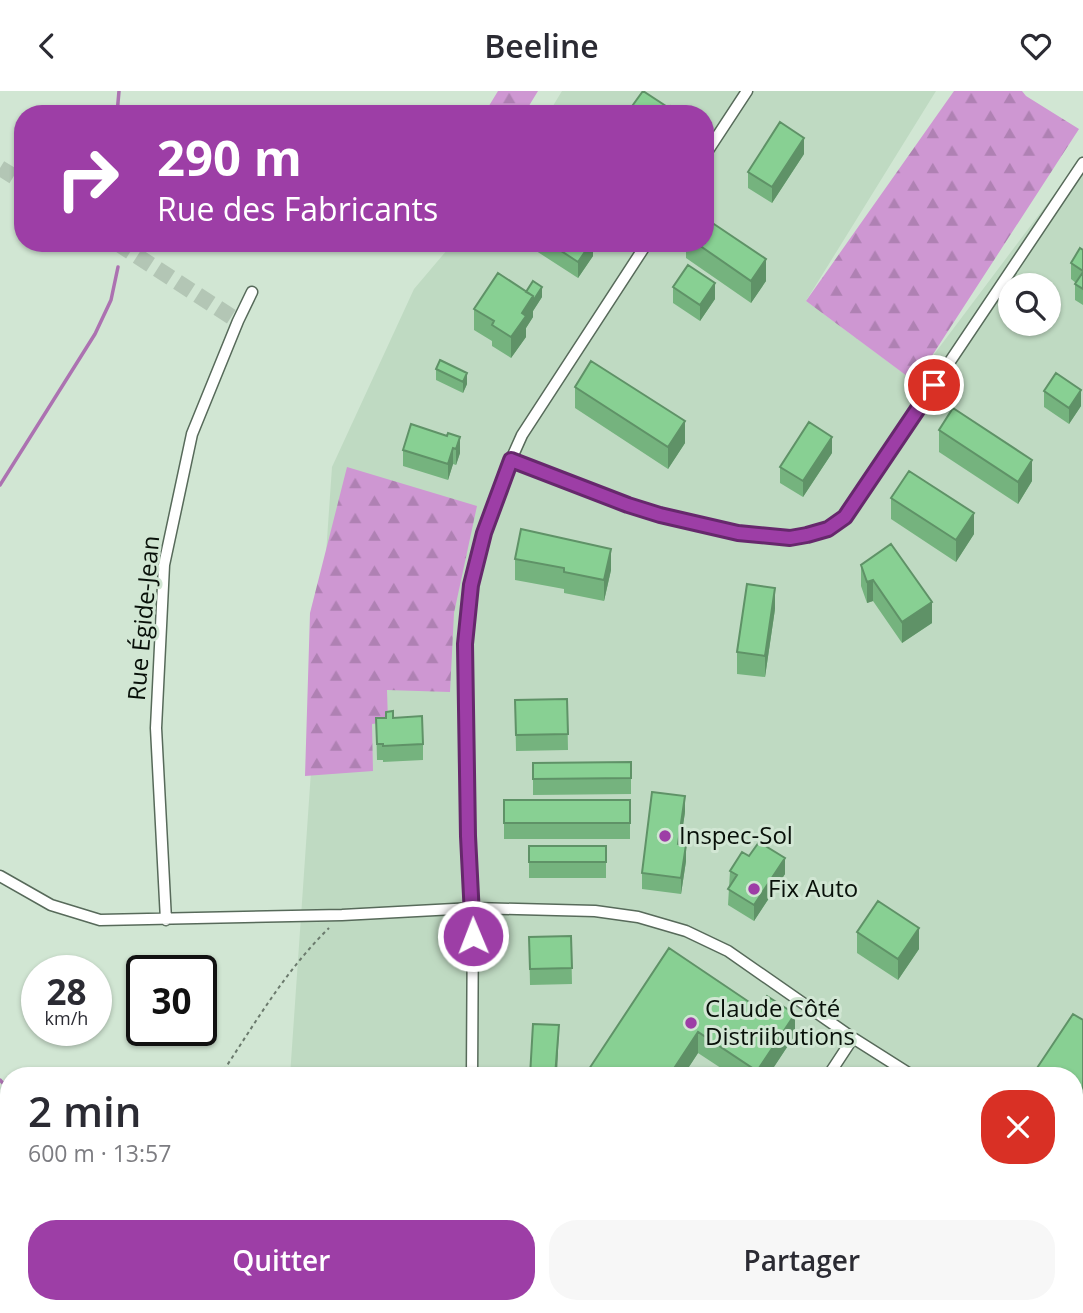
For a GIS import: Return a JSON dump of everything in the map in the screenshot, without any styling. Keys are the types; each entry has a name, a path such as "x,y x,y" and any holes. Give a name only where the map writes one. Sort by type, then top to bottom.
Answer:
{"street":[{"path":"714,141 747,91"},
{"path":"511,460 628,505 738,533 790,538 828,529 845,517 1083,163"},
{"path":"472,1067 473,908 468,836 465,644 471,585 484,533 522,435 641,252"},
{"name":"Rue Égide-Jean","path":"166,920 156,728 164,565 192,434 252,292"},
{"path":"0,876 51,905 100,920 342,915 473,908 595,911 638,917 686,931 728,951 899,1067"},
{"path":"834,1067 853,1038"}],"path":[{"path":"226,1067 284,979 307,949 342,915"}],"shaded area":[{"path":"562,91 936,91 806,301 914,381 1083,156 1083,1067 291,1067 332,467 414,289 445,252 714,252 714,105 553,105"}],"green space":[{"path":"498,91 538,91 529,105 489,105"},
{"path":"954,91 1022,91 1079,129 915,382 806,301"},
{"path":"347,467 477,506 454,613 450,692 387,690 388,722 372,724 373,771 305,776 310,613"}],"building":[{"path":"643,91 664,105 633,105"},
{"path":"780,122 804,138 772,187 748,172"},
{"path":"714,224 766,259 751,281 709,252 714,252"},
{"path":"1080,248 1083,250 1083,271 1071,263"},
{"path":"563,252 585,252 578,262"},
{"path":"688,265 715,283 700,305 673,287"},
{"path":"1083,272 1083,289 1075,284"},
{"path":"498,273 533,296 522,313 526,316 511,337 492,325 494,321 474,309"},
{"path":"533,281 542,287 533,301 533,296 526,292"},
{"path":"440,360 467,373 463,382 436,369"},
{"path":"591,361 685,421 668,447 575,387"},
{"path":"1056,373 1081,390 1069,408 1044,391"},
{"path":"953,408 1032,460 1018,482 939,430"},
{"path":"809,422 832,437 803,481 780,467"},
{"path":"411,424 447,436 448,433 460,437 448,464 403,450"},
{"path":"909,471 974,513 956,540 891,498"},
{"path":"521,529 611,549 604,580 564,572 564,568 515,559"},
{"path":"891,544 932,602 902,622 873,580 867,582 861,565"},
{"path":"747,584 775,588 765,656 737,652"},
{"path":"567,699 568,734 516,735 515,700"},
{"path":"393,711 393,718 422,716 423,744 377,744 376,718 386,718 386,712"},
{"path":"631,762 631,778 533,779 533,763"},
{"name":"Inspec-Sol","path":"652,792 685,796 678,844 686,845 681,878 642,873"},
{"path":"504,800 630,800 630,823 504,823"},
{"path":"759,842 785,858 754,905 728,889 737,875 730,871 742,852 749,856"},
{"path":"529,846 606,846 606,862 529,862"},
{"path":"878,901 919,928 898,959 857,932"},
{"path":"571,936 572,968 530,969 529,937"},
{"name":"Claude Côté Distriibutions","path":"669,948 758,1008 767,996 795,1014 760,1067 751,1067 698,1032 675,1067 590,1067"},
{"path":"1073,1014 1083,1020 1083,1067 1038,1067"},
{"path":"533,1024 559,1025 556,1067 531,1067"}],"waterway":[{"path":"118,105 119,91"},
{"path":"0,485 95,334 111,300 118,267"}],"tunnel":[{"path":"0,168 14,177"},
{"path":"131,252 238,321"}],"place":[{"name":"Inspec-Sol","path":"665,836"},
{"name":"Fix Auto","path":"754,889"},
{"name":"Claude Côté Distriibutions","path":"691,1023"}],"route":[{"path":"473,936 468,836 465,644 471,585 484,533 511,460 660,515 738,533 790,538 807,535 828,529 845,517 934,385"}]}
